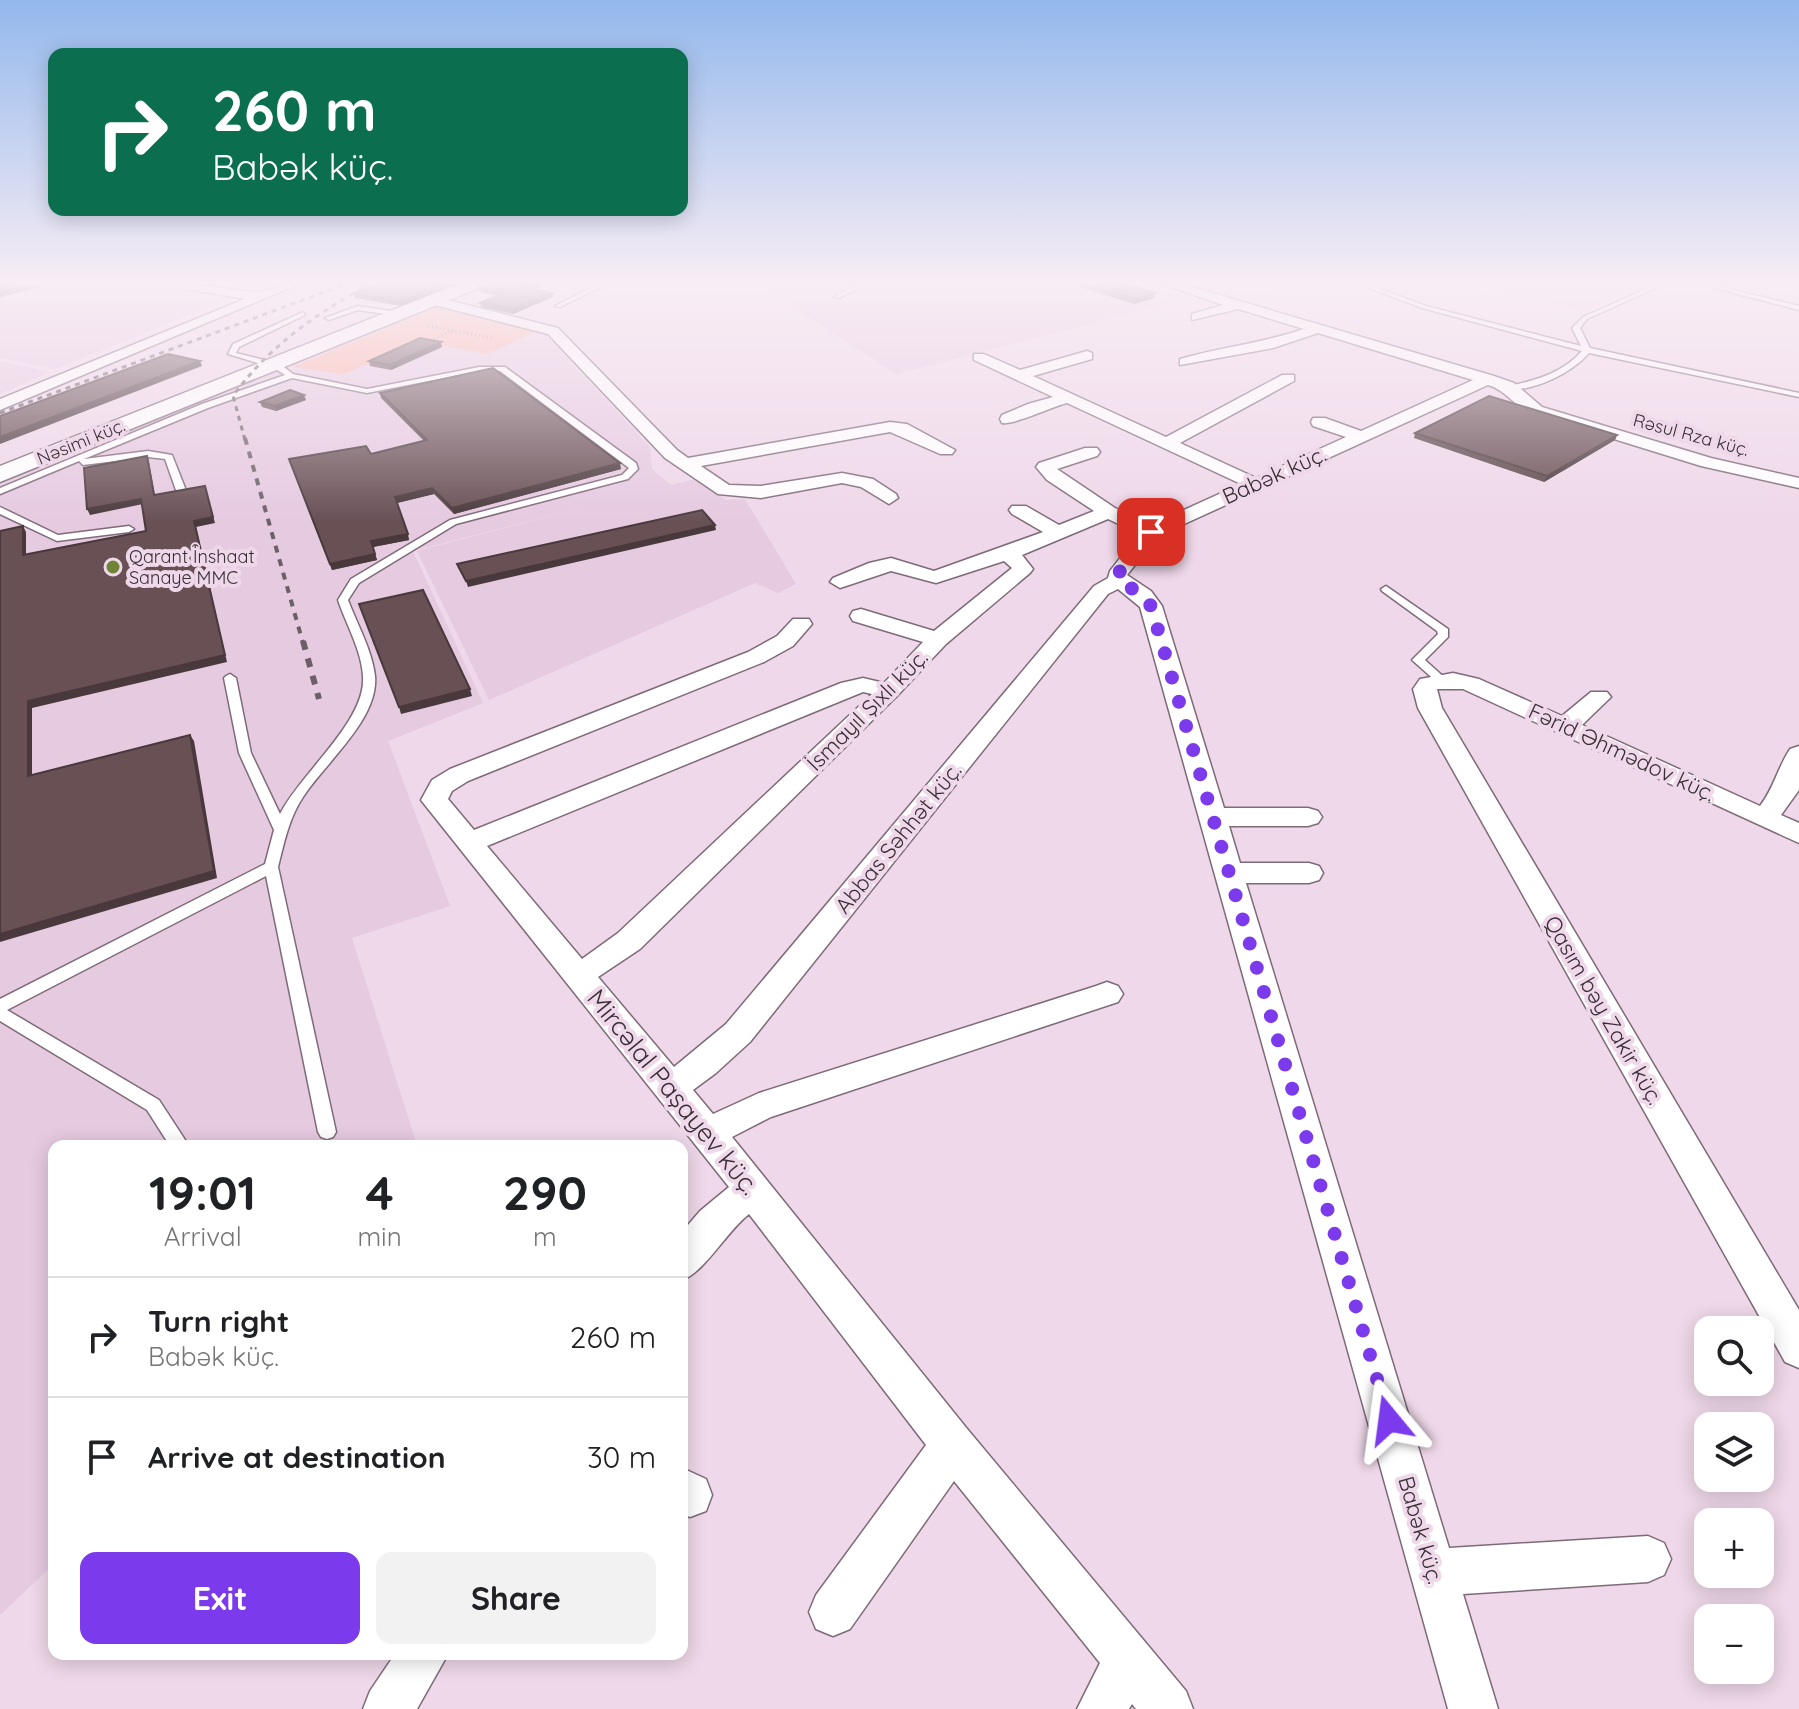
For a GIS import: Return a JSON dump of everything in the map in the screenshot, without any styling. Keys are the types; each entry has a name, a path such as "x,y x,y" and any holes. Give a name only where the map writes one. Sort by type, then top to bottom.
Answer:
{"street":[{"path":"0,405 99,364"},
{"name":"Nəsimi küç.","path":"0,475 295,364"},
{"path":"585,364 683,464 714,484 735,492 761,492 842,478 867,483 889,498"},
{"path":"994,364 1255,484"},
{"path":"1019,375 1059,364"},
{"name":"Rəsul Rza küç.","path":"1435,364 1500,384 1520,402 1536,410 1707,462 1799,483"},
{"path":"1166,443 1288,378"},
{"name":"Babək küç.","path":"1473,1709 1151,606 1143,596 1119,580 1119,570 1151,532 1360,436 1500,384"},
{"path":"1008,419 1034,407 1069,398"},
{"path":"865,408 890,427"},
{"path":"1319,422 1360,436"},
{"path":"683,464 890,427 901,428 946,450"},
{"path":"1091,452 1045,467 1053,476 1108,512 1151,532"},
{"path":"1019,510 1057,532"},
{"path":"840,582 885,565 901,566 924,577 936,577 1006,554 1108,512"},
{"name":"İsmayıl Şıxlı küç.","path":"578,974 602,962 629,941 889,691 938,639 1023,569 1019,561 1006,554"},
{"name":"Abbas Səhhət küç.","path":"669,1088 704,1064 738,1033 1101,590 1119,580"},
{"path":"861,616 938,639"},
{"name":"Mircəlal Paşayev küç.","path":"801,624 785,641 756,657 459,775 441,786 434,800 708,1133 953,1445 1168,1709"},
{"name":"Fərid Əhmədov küç.","path":"1442,681 1471,684 1799,834"},
{"name":"Qasım bəy Zakir küç.","path":"1442,681 1430,683 1422,694 1799,1348"},
{"path":"468,843 849,688 863,685 889,691"},
{"path":"1566,726 1599,697"},
{"path":"1765,818 1785,792 1799,754"},
{"path":"1213,817 1308,817"},
{"path":"1229,873 1309,873"},
{"path":"708,1133 759,1107 1107,994"},
{"path":"688,1254 705,1229 727,1207 753,1191"},
{"path":"833,1612 953,1445"},
{"path":"1433,1572 1648,1559"},
{"path":"388,1709 420,1660"},
{"path":"1102,1709 1128,1661"}],"lane":[{"path":"262,364 367,391 479,369 502,369 633,465 634,469 625,477 453,522 355,581 346,591 343,600 369,678 368,696 296,797 280,828 271,867 327,1132"},
{"path":"1500,384 1545,379 1571,364"},
{"path":"1652,364 1799,395"},
{"path":"0,491 205,406 282,370"},
{"path":"74,460 148,454 169,457 182,493"},
{"path":"0,510 57,538 129,529"},
{"path":"1386,589 1442,629 1444,635 1418,660 1442,681"},
{"path":"230,678 245,753 280,828"},
{"path":"0,1006 271,867"},
{"path":"0,1013 153,1105 176,1140"}],"shaded area":[{"path":"0,364 50,372 0,394"},
{"path":"29,364 68,364 55,369"},
{"path":"294,364 572,364 650,447 652,469 671,485 698,478 726,500 745,499 796,584 778,593 755,583 489,700 417,551 592,505 413,551 483,703 388,741 450,906 352,938 415,1140 48,1140 48,1570 0,1615 0,483"},
{"path":"301,364 368,364 343,374 293,367"},
{"path":"881,364 936,364 897,374"}],"building":[{"path":"142,364 193,364 0,437 0,416"},
{"path":"493,368 620,463 452,508 432,488 395,497 408,534 371,541 375,554 330,564 289,459 366,446 371,454 427,440 380,393"},
{"path":"290,390 304,395 275,406 260,402"},
{"path":"1489,396 1617,435 1547,476 1415,433"},
{"path":"147,456 154,495 205,486 213,517 194,521 225,655 28,701 28,776 190,735 214,871 0,934 0,531 23,526 23,555 146,531 141,499 87,509 84,468"},
{"path":"702,510 715,525 466,581 457,564"},
{"path":"423,590 470,689 399,707 359,604"}],"railway":[{"path":"0,413 132,364"},
{"path":"245,440 233,396 260,364"},
{"path":"245,438 303,643"},
{"path":"303,641 319,699"}],"place":[{"name":"Qarant İnshaat Sanaye MMC","path":"113,567"}],"route":[{"path":"1151,532 1117,575 1151,606 1389,1420"}]}
